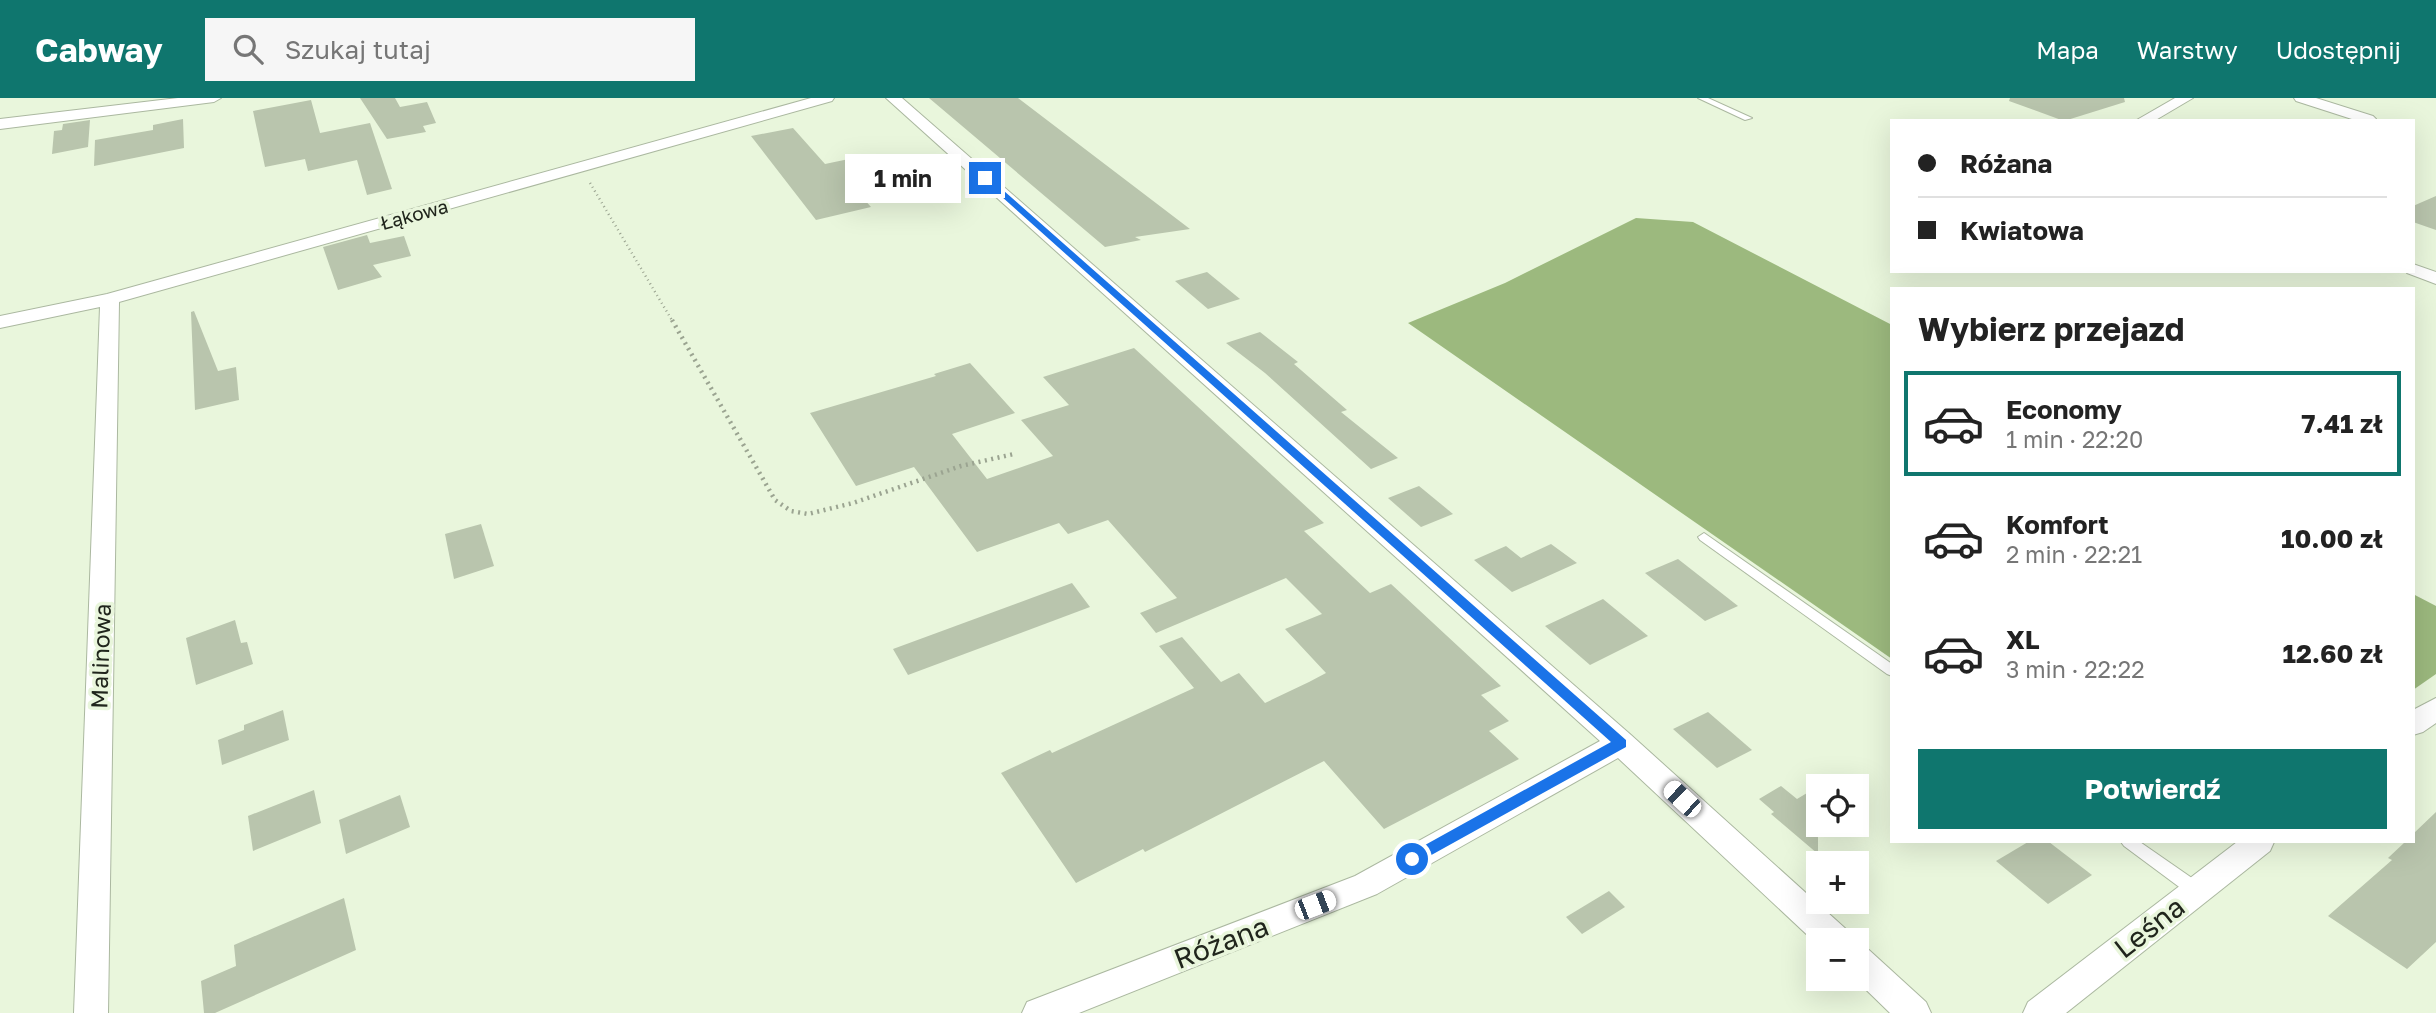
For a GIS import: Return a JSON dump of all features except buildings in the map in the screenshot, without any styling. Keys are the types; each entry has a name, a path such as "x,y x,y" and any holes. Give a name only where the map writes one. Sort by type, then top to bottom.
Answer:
{"street":[{"path":"0,124 214,98"},
{"name":"Łąkowa","path":"0,322 110,299 827,98"},
{"path":"893,98 1621,743 1822,928"},
{"path":"2146,119 2186,98"},
{"path":"2301,98 2368,119"},
{"path":"2415,270 2436,278"},
{"name":"Malinowa","path":"91,1013 110,299"},
{"path":"2415,724 2436,708"},
{"name":"Różana","path":"1039,1013 1366,885 1621,743"},
{"name":"Leśna","path":"2040,1013 2258,843"},
{"path":"1869,971 1914,1013"}],"lane":[{"path":"1702,98 1748,118"},
{"path":"1704,537 1890,670"},
{"path":"2130,843 2196,890"}],"path":[{"path":"602,161 592,170 589,182 626,240 775,500 791,511 808,514 853,503 961,466 1014,454"}],"green space":[{"path":"1636,218 1693,222 1890,324 1890,658 1408,323 1505,283"},
{"path":"2415,595 2436,606 2436,674 2415,689"}],"route":[{"path":"985,178 1621,743 1412,859"}]}
